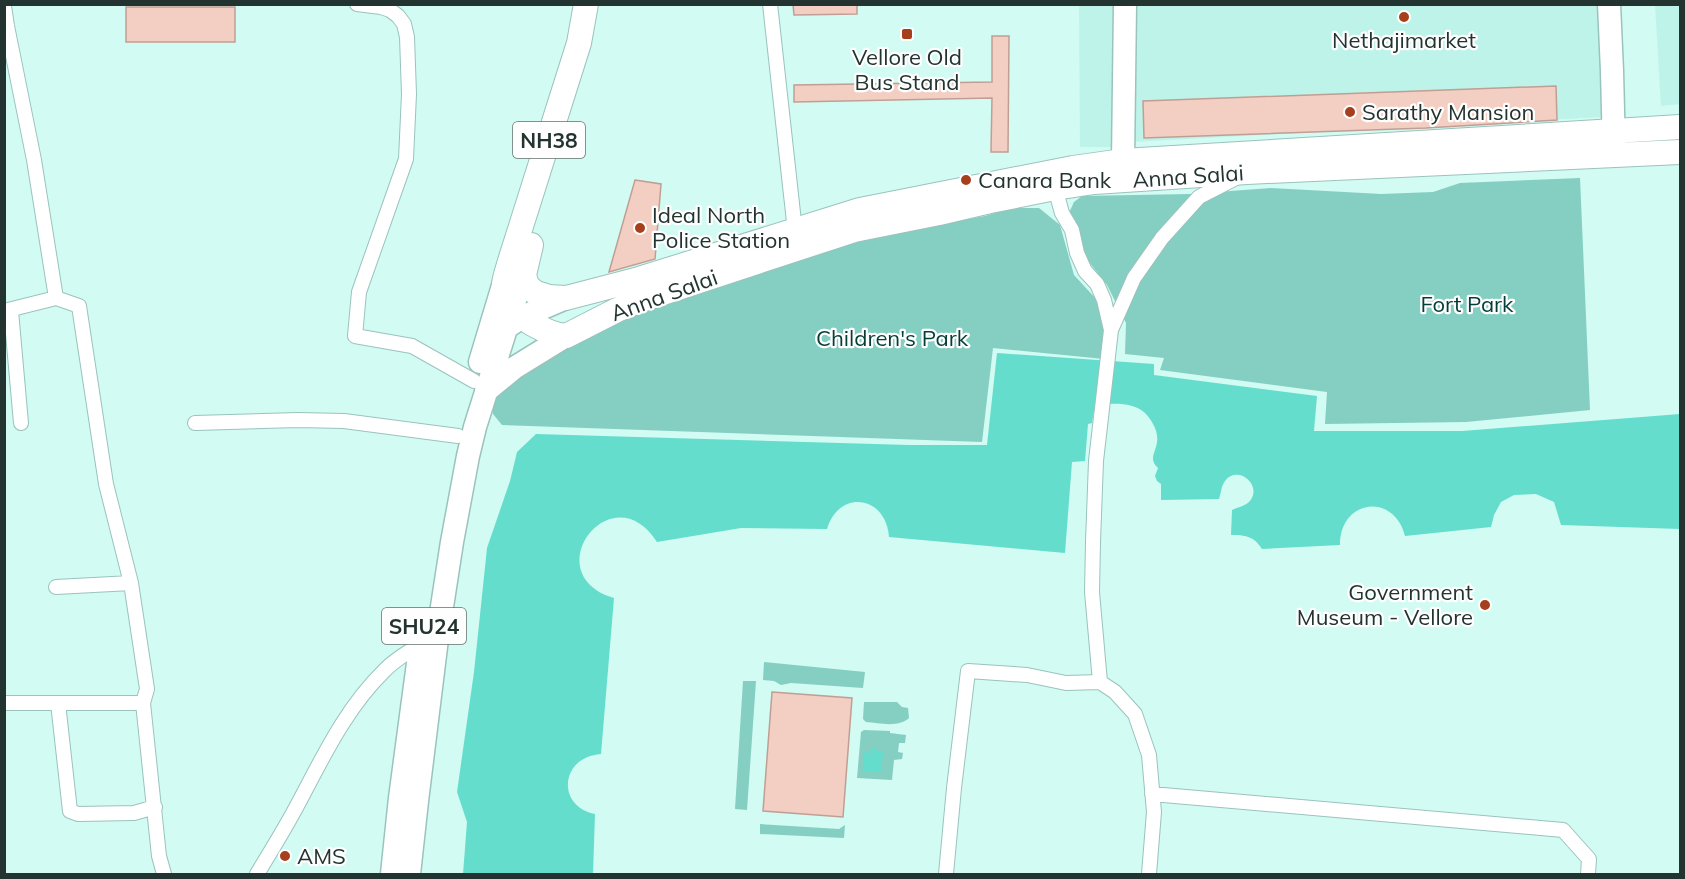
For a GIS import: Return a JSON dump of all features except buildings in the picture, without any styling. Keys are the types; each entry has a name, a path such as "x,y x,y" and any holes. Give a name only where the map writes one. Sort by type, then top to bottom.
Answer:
{"highway":[{"name":"NH38","path":"516,269 579,43 586,4"},
{"name":"NH38","path":"514,318 504,296 504,287 516,269 589,55 600,4"},
{"name":"Anna Salai","path":"516,269 524,275 527,286 536,293 549,297 566,298 639,279 860,210 1073,168 1124,161 1680,127"},
{"name":"Anna Salai","path":"566,336 642,300 854,230 1055,188 1094,182 1247,172 1680,152"},
{"path":"514,318 558,336 566,336"}],"main road":[{"path":"1124,161 1125,4"},
{"path":"1609,4 1614,156"},
{"name":"SHU24","path":"392,874 421,644 450,469 458,436 480,386 516,269"},
{"path":"480,386 494,339 514,318 566,298"},
{"path":"480,386 566,336"},
{"name":"SHU24","path":"410,874 434,662 452,542 475,427 480,386"}],"street":[{"path":"357,4 390,10 398,15 404,24 407,37 409,94 406,159 359,292 355,336 411,346 480,386"},
{"path":"770,4 795,231"},
{"path":"4,6 34,160 56,298"},
{"path":"1100,682 1092,592 1096,461 1111,330 1134,278 1162,238 1198,197 1247,172"},
{"path":"1055,188 1062,213 1072,230 1077,253 1085,271 1097,284 1104,300 1111,330"},
{"path":"21,423 8,311 56,298 79,306 106,484 131,582 147,689 143,703 159,856 164,874"},
{"path":"195,423 298,420 344,422 458,436"},
{"path":"56,587 131,582"},
{"path":"244,874 258,872 283,831 324,753 349,713 369,687 385,669 421,644"},
{"path":"946,874 968,671 1027,675 1066,683 1100,682 1135,714 1149,755 1154,812 1149,874"},
{"path":"4,703 143,703"},
{"path":"58,703 70,811 134,813 155,807"},
{"path":"1152,794 1563,830 1589,859 1588,874"}],"shaded area":[{"path":"1079,5 1117,5 1118,147 1080,147"},
{"path":"1132,5 1601,5 1604,117 1130,142"},
{"path":"1655,5 1680,5 1680,104 1661,106"},
{"path":"997,353 1154,364 1154,375 1317,396 1314,431 1462,431 1680,414 1680,529 1561,525 1554,502 1536,494 1514,495 1501,502 1491,527 1405,536 1399,522 1390,512 1380,507 1368,507 1358,510 1349,518 1342,530 1340,545 1262,549 1256,541 1249,537 1231,535 1232,510 1249,502 1253,496 1248,479 1236,475 1230,476 1224,483 1219,499 1161,500 1161,484 1155,476 1158,468 1153,462 1157,440 1154,426 1148,416 1136,407 1112,404 1095,404 1092,423 1088,424 1085,461 1072,462 1065,553 889,537 886,523 880,512 871,505 861,502 841,507 833,516 827,529 741,528 657,542 639,523 620,517 603,522 589,534 581,551 581,569 591,586 614,598 601,754 587,757 577,764 568,782 569,792 574,802 582,809 595,814 593,874 463,874 467,822 457,792 474,672 487,548 510,481 517,452 536,434 909,445 987,445"},
{"path":"871,747 876,748 877,752 883,752 881,772 863,771 864,752 871,753"}],"green space":[{"name":"Fort Park","path":"1580,178 1590,410 1466,422 1325,424 1327,392 1160,370 1164,358 1125,354 1126,323 1107,285 1089,262 1069,213 1074,202 1082,196 1190,194 1271,188 1381,194 1433,192 1460,183"},
{"name":"Children's Park","path":"1011,208 1039,208 1060,225 1074,275 1097,300 1106,330 1104,359 993,348 982,442 502,425 493,414 492,403 498,388 553,355 609,326 711,286 856,242 985,216"},
{"path":"764,662 865,672 863,688 791,683 781,685 774,681 763,680"},
{"path":"743,681 756,681 747,810 735,809"},
{"path":"864,702 897,702 902,707 908,708 909,718 894,724 866,722 863,719"},
{"path":"864,730 890,731 890,733 906,735 905,743 899,743 898,752 903,753 902,759 894,760 892,780 857,778 861,732"},
{"path":"760,824 839,829 845,825 844,838 760,834"}],"place":[{"name":"Nethajimarket","path":"1404,17"},
{"name":"Vellore Old Bus Stand","path":"907,34"},
{"name":"Sarathy Mansion","path":"1350,112"},
{"name":"Canara Bank","path":"966,180"},
{"name":"Ideal North Police Station","path":"640,228"},
{"name":"Government Museum - Vellore","path":"1485,605"},
{"name":"AMS","path":"285,856"}]}
